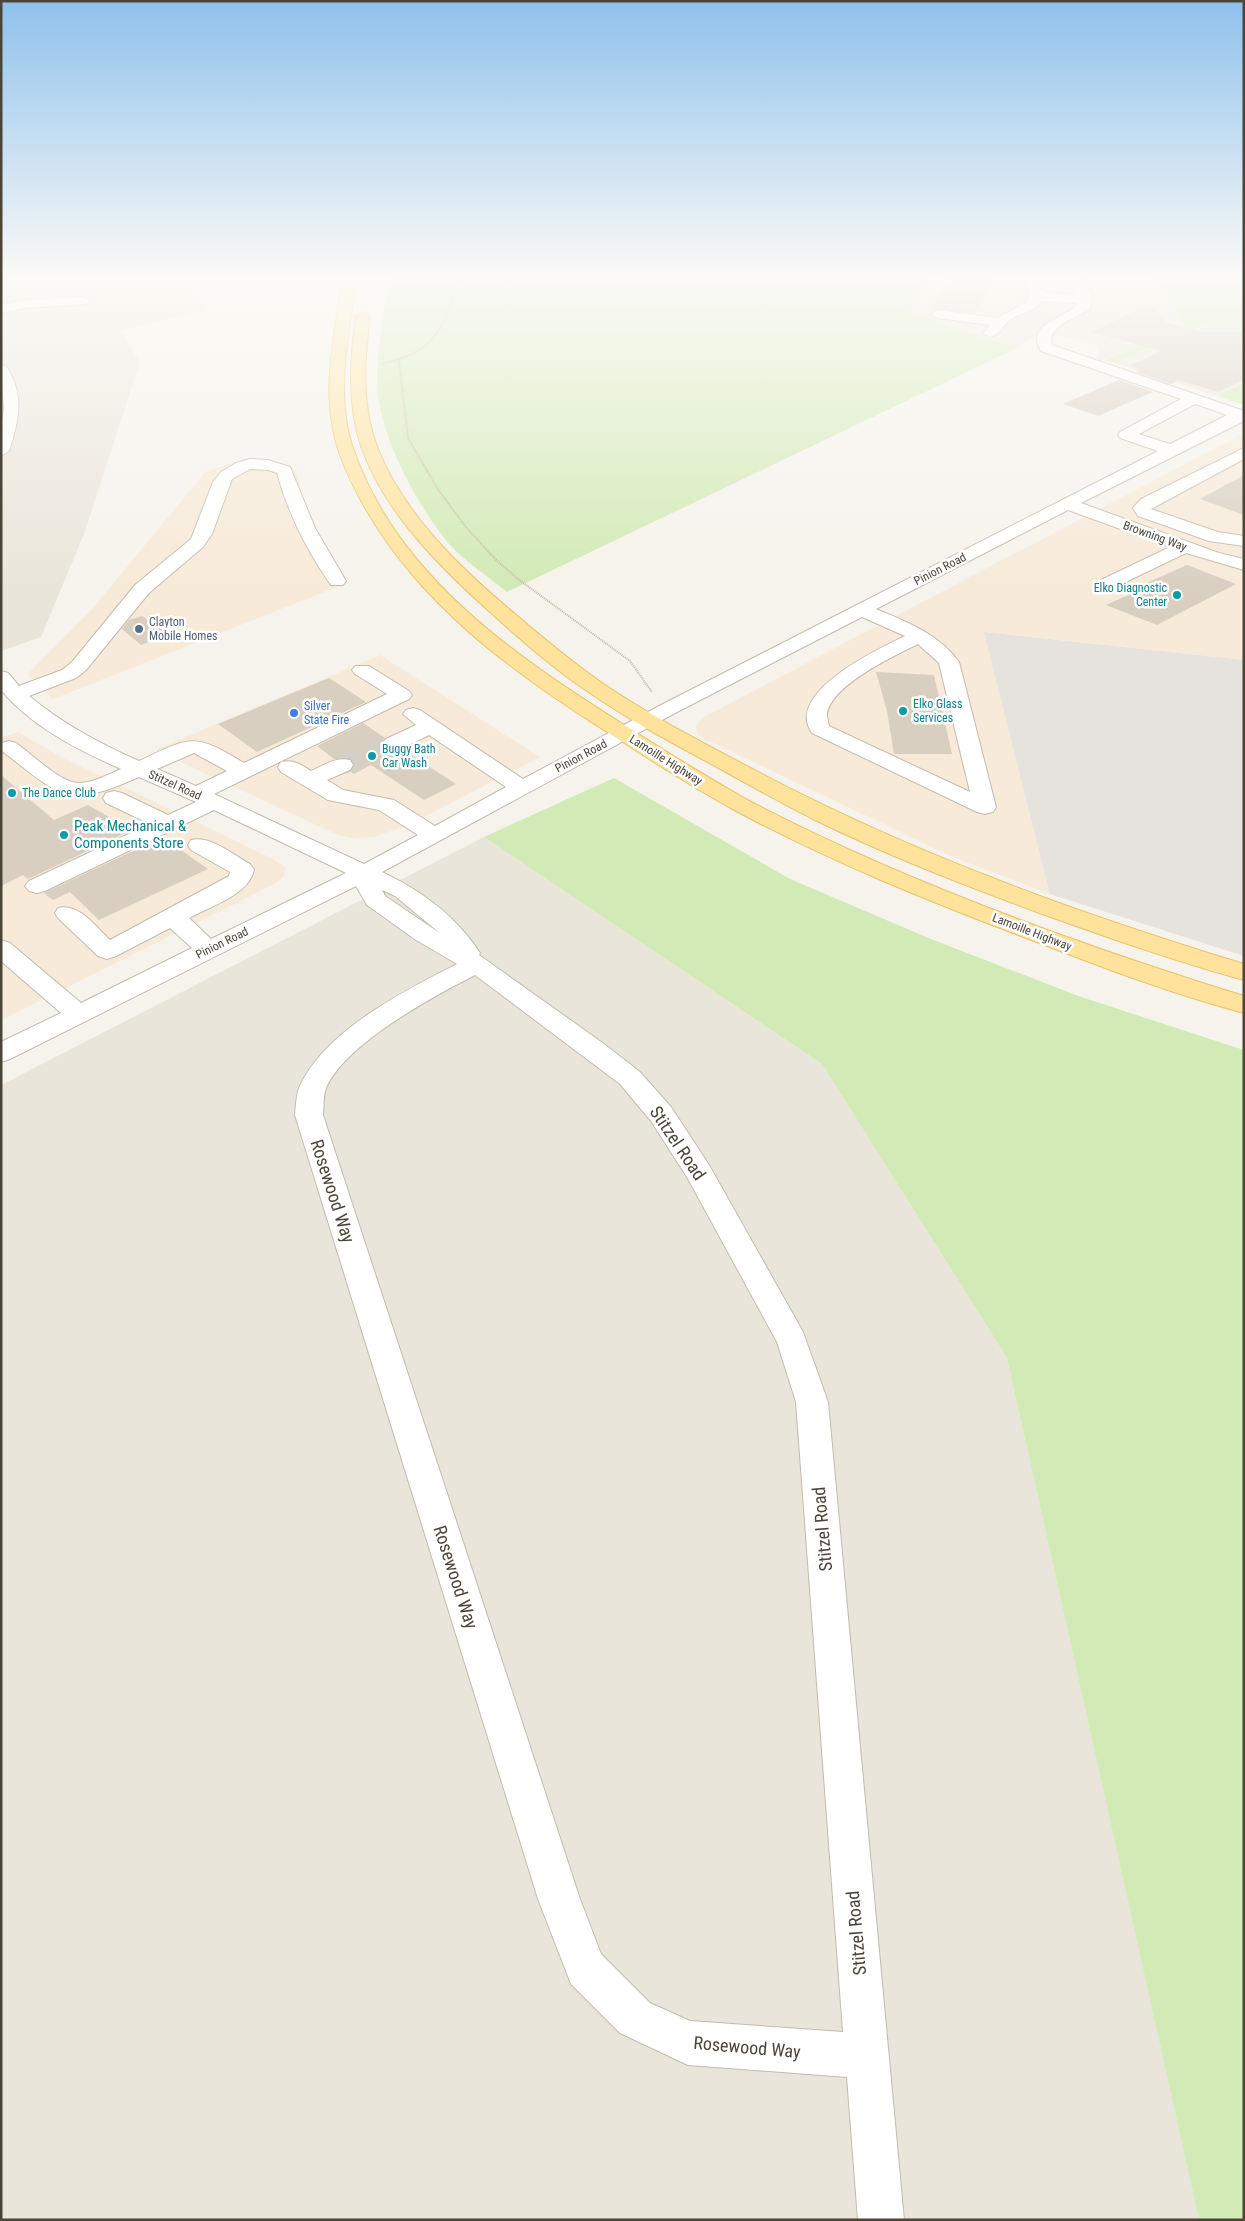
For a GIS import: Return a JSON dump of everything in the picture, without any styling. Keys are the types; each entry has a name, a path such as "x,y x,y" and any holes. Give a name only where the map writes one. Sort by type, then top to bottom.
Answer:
{"main road":[{"name":"Lamoille Highway","path":"339,382 338,416 344,441 366,494 404,555 449,604 506,654 543,682 723,795 850,858 984,914 1103,959 1244,1005"},
{"name":"Lamoille Highway","path":"358,382 362,424 371,450 396,496 423,533 459,576 556,659 597,688 648,720 820,814 900,850 1147,943 1244,972"}],"street":[{"path":"1,451 13,415 10,387 7,382"},
{"path":"1142,382 1242,416"},
{"path":"1171,450 1126,434 1193,399"},
{"name":"Pinion Road","path":"1,1053 362,874 623,733 1171,450 1233,439 1242,416"},
{"path":"1233,439 1142,508 1144,512 1215,537 1244,541"},
{"path":"8,685 69,674 80,666 122,610 142,589 197,543 204,534 221,482 226,474 242,466 264,464 284,470 291,496 306,531 337,581"},
{"path":"1101,486 1147,503"},
{"name":"Browning Way","path":"1067,504 1213,557 1244,565"},
{"path":"1107,584 1185,547"},
{"path":"862,610 920,636 938,648 949,662 985,807 827,733 820,729 815,720 817,708 827,692 876,659 920,636"},
{"path":"37,886 168,824 244,772 402,695 362,670"},
{"name":"Stitzel Road","path":"8,685 48,722 99,752 205,798 362,874 375,900 425,935 476,964 630,1078 661,1114 699,1172 792,1341 812,1402 881,2220"},
{"path":"413,714 522,788"},
{"path":"393,743 430,726"},
{"path":"9,748 69,789 85,790 186,748 200,746 244,772"},
{"path":"309,780 342,765"},
{"path":"289,767 336,794 386,805 434,835"},
{"path":"114,798 168,824"},
{"path":"67,912 107,951 234,885 241,878 242,869 200,845"},
{"path":"172,917 209,950"},
{"path":"1,948 78,1014"},
{"name":"Rosewood Way","path":"476,964 430,987 369,1027 329,1064 313,1089 309,1115 559,1899 586,1969 635,2018 688,2043 866,2056"}],"path":[{"path":"401,382 408,438 437,488 465,526 514,575 630,661 655,696"}],"shaded area":[{"path":"1,382 134,382 84,534 41,637 1,651"},
{"path":"1172,382 1244,382 1217,396"},
{"path":"1244,433 1244,660 985,632 1050,894 953,857 698,736 696,726 704,717"},
{"name":"Clayton Mobile Homes","path":"255,459 290,464 296,471 308,518 347,583 53,699 28,674 94,607 205,472 238,461"},
{"path":"984,632 1244,660 1244,956 1050,894"},
{"path":"380,655 540,757 408,825 374,837 353,838 338,835 155,750"},
{"path":"18,732 57,755 273,859 285,867 284,876 276,883 247,898 1,1020 1,738"},
{"path":"484,837 822,1064 1007,1358 1199,2220 1,2220 1,1085"}],"green space":[{"path":"377,382 947,382 507,592 457,552 438,530 412,489 401,466 383,419"},
{"path":"1244,383 1244,405 1217,396"},
{"path":"614,778 790,879 931,939 1081,997 1244,1050 1244,2220 1199,2220 1007,1358 822,1064 484,837"}],"building":[{"path":"1115,382 1124,382 1153,392 1098,416 1063,404"},
{"path":"1183,382 1240,382 1218,392"},
{"path":"1244,475 1244,515 1200,499"},
{"name":"Elko Diagnostic Center","path":"1187,565 1236,584 1157,625 1106,605 1135,592 1131,590"},
{"name":"Clayton Mobile Homes","path":"142,616 169,634 141,645 122,629 129,620"},
{"name":"Elko Glass Services","path":"876,672 934,675 952,754 894,754 887,711"},
{"name":"Silver State Fire","path":"329,678 366,702 257,752 218,724"},
{"name":"Buggy Bath Car Wash","path":"363,723 385,738 380,743 385,748 402,749 456,784 424,800 371,765 354,774 351,772 355,766 352,759 334,759 317,746"},
{"name":"Peak Mechanical & Components Store","path":"1,775 54,820 88,805 132,830 28,879 23,875 1,886"},
{"path":"152,842 165,850 174,845 208,869 99,920 70,892 53,900 44,893"}],"tunnel":[{"path":"342,765 393,743"}],"place":[{"name":"Elko Diagnostic Center","path":"1177,595"},
{"name":"Clayton Mobile Homes","path":"139,629"},
{"name":"Elko Glass Services","path":"903,711"},
{"name":"Silver State Fire","path":"294,713"},
{"name":"Buggy Bath Car Wash","path":"372,756"},
{"name":"The Dance Club","path":"12,793"},
{"name":"Peak Mechanical & Components Store","path":"64,835"}]}
